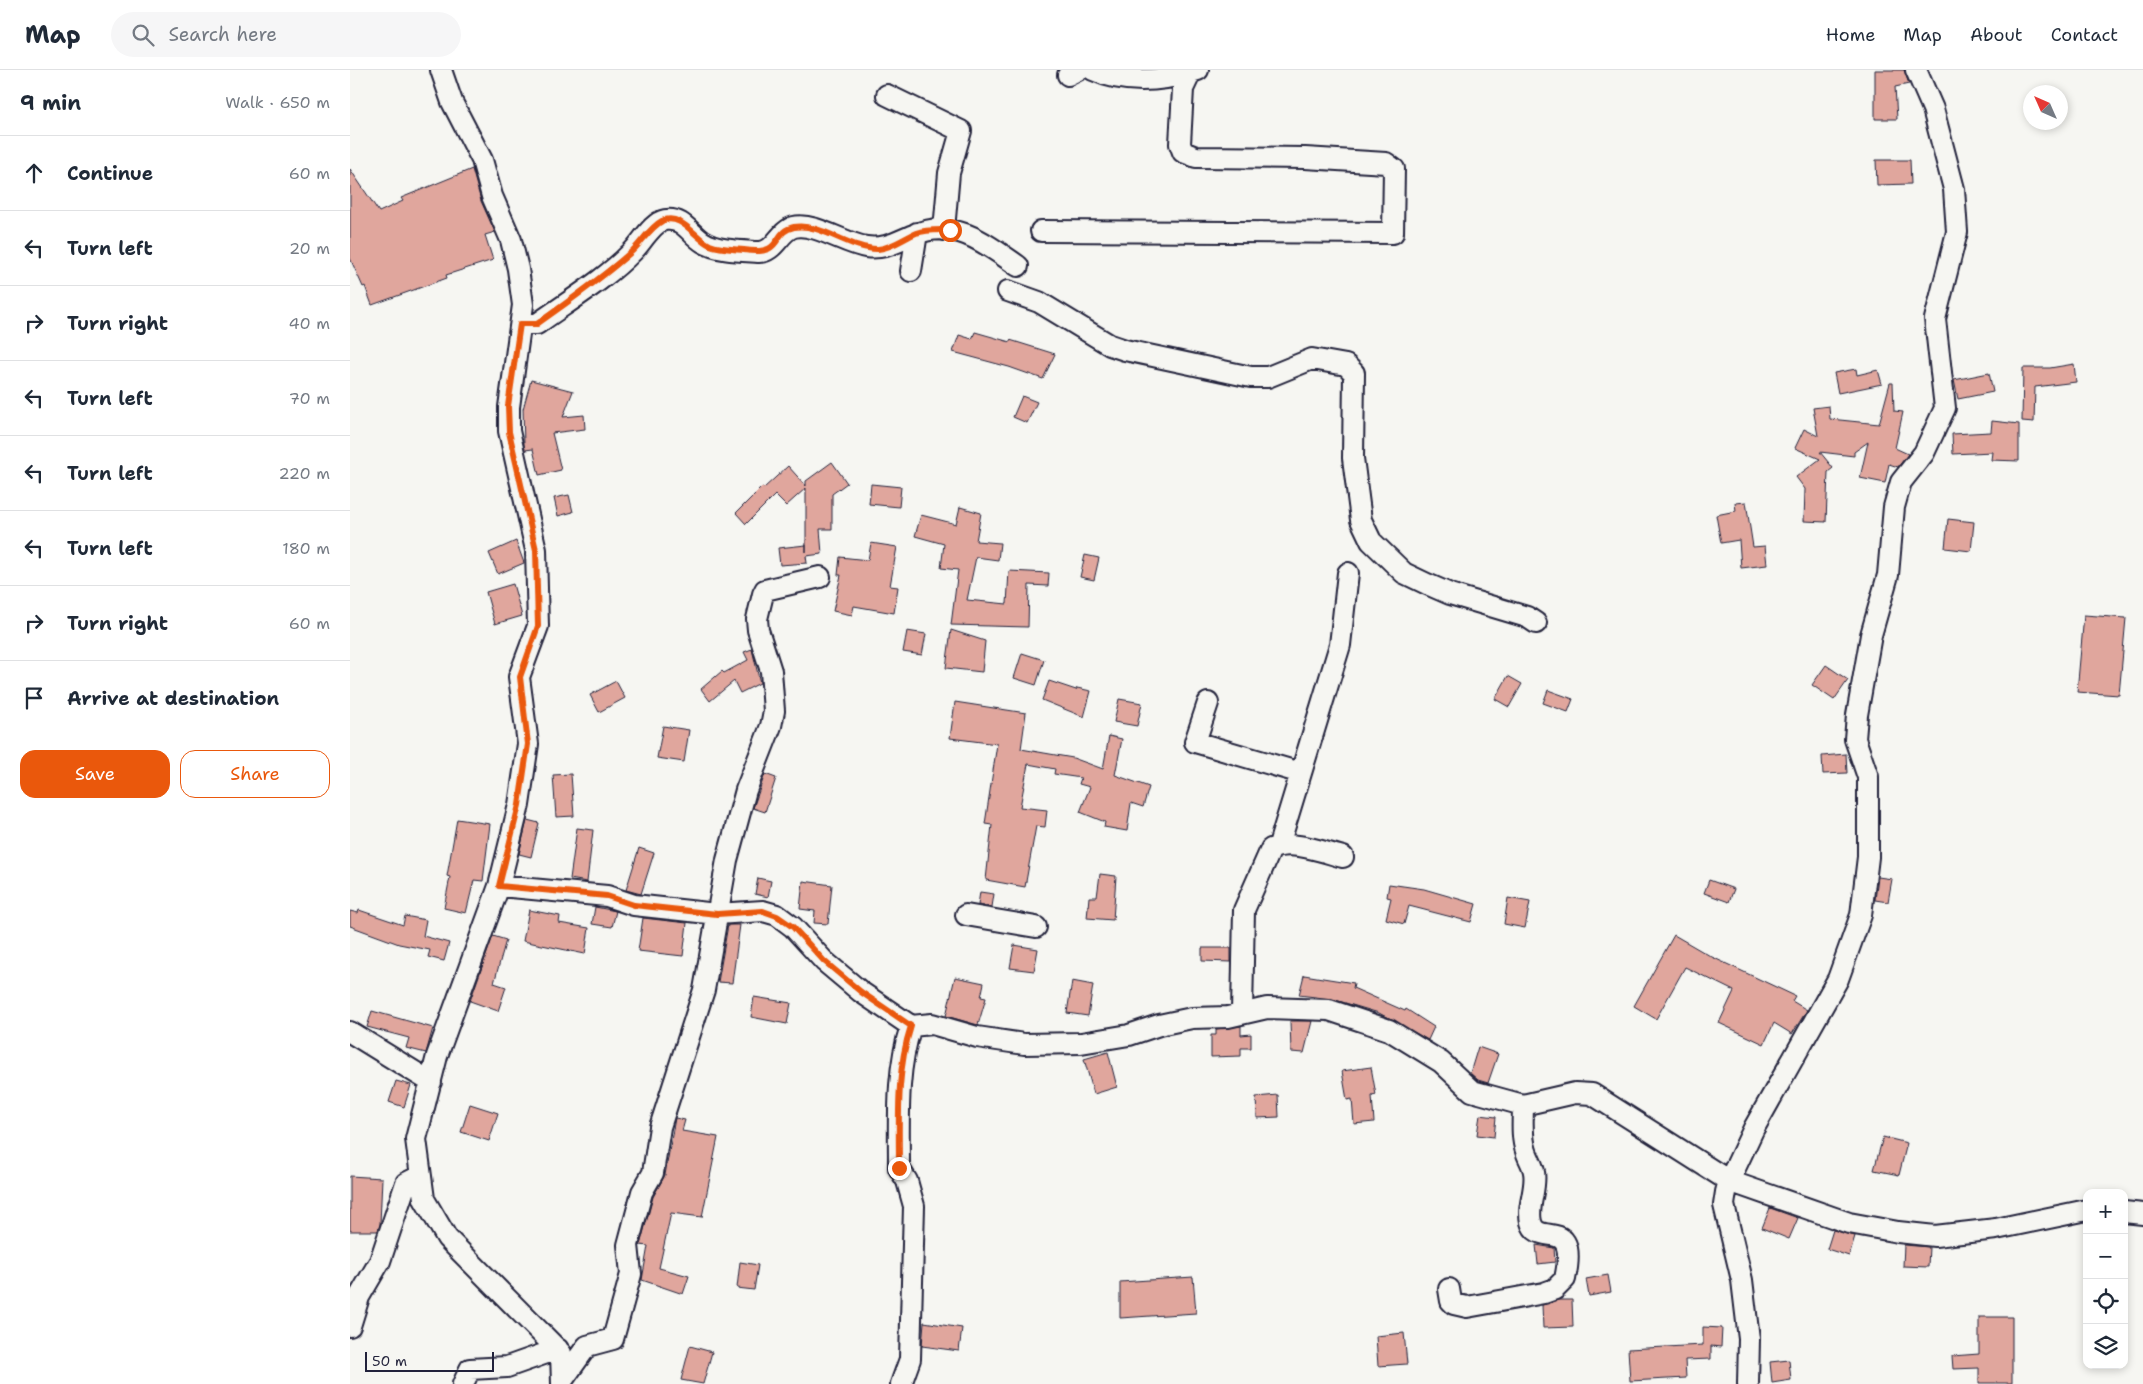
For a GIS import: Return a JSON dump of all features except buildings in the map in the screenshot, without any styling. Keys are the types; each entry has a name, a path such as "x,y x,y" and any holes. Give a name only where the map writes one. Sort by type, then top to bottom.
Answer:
{"street":[{"path":"441,70 452,102 482,160 492,196 512,240 523,305 508,406 509,432 536,550 538,626 520,677 528,744 519,805 499,886 437,1056 416,1139 424,1199 447,1238 558,1349 561,1353 562,1382"},
{"path":"1748,1384 1749,1339 1742,1280 1724,1205 1729,1181 1754,1128 1838,979 1862,915 1868,857 1868,777 1856,739 1871,635 1888,575 1894,507 1901,482 1924,453 1945,408 1935,318 1957,232 1954,189 1933,109 1916,70"},
{"path":"1099,71 1125,79 1148,80 1195,71"},
{"path":"1041,231 1393,233 1394,169 1386,163 1305,158 1196,157 1183,152 1180,144 1182,89 1195,71"},
{"path":"887,96 962,131 948,180 944,230"},
{"path":"520,324 537,324 632,252 654,227 664,220 675,220 686,226 702,241 713,246 761,252 770,249 786,231 794,227 808,227 864,247 878,249 892,245 917,233 944,230 964,232 975,237 1018,266"},
{"path":"911,271 917,233"},
{"path":"1008,291 1039,302 1110,345 1144,356 1251,377 1268,377 1312,359 1346,365 1351,368 1354,373 1352,458 1362,520 1371,541 1404,573 1450,594 1527,617 1536,623"},
{"path":"1279,845 1340,645 1348,573"},
{"path":"562,1382 587,1346 613,1340 631,1274 628,1245 642,1192 653,1173 660,1127 704,990 728,860 746,790 771,726 774,711 771,671 758,630 757,620 763,594 765,590 820,577"},
{"path":"1208,703 1195,742 1301,773"},
{"path":"1242,1013 1244,910 1272,849 1279,845 1305,848 1343,857"},
{"path":"499,886 607,896 634,905 717,914 763,911 777,916 793,927 824,961 854,986 911,1026 932,1024 977,1036 1024,1044 1080,1042 1129,1035 1159,1025 1192,1018 1228,1017 1242,1013 1287,1007 1336,1012 1390,1030 1441,1062 1472,1092 1522,1105 1575,1093 1592,1094 1729,1181 1849,1223 1935,1236 1996,1229 2083,1211"},
{"path":"966,915 1036,927"},
{"path":"901,1384 910,1359 914,1206 907,1181 899,1168 900,1071 903,1048 911,1026"},
{"path":"350,1032 431,1082"},
{"path":"1449,1289 1451,1301 1454,1304 1467,1307 1555,1289 1562,1285 1567,1270 1567,1245 1564,1239 1559,1236 1544,1235 1537,1231 1531,1222 1534,1172 1525,1149 1522,1105"},
{"path":"350,1326 359,1297 380,1261 406,1183 420,1176"},
{"path":"2128,1212 2143,1214"},
{"path":"463,1384 470,1369 507,1367 558,1349"}],"route":[{"path":"899,1168 900,1071 903,1048 911,1026 861,992 824,961 786,921 763,911 717,914 634,905 607,896 499,886 519,805 528,744 520,677 538,626 536,550 509,432 508,406 520,324 537,324 632,252 654,227 664,220 675,220 686,226 702,241 713,246 761,252 770,249 786,231 794,227 808,227 864,247 878,249 892,245 917,233 950,230"}]}
